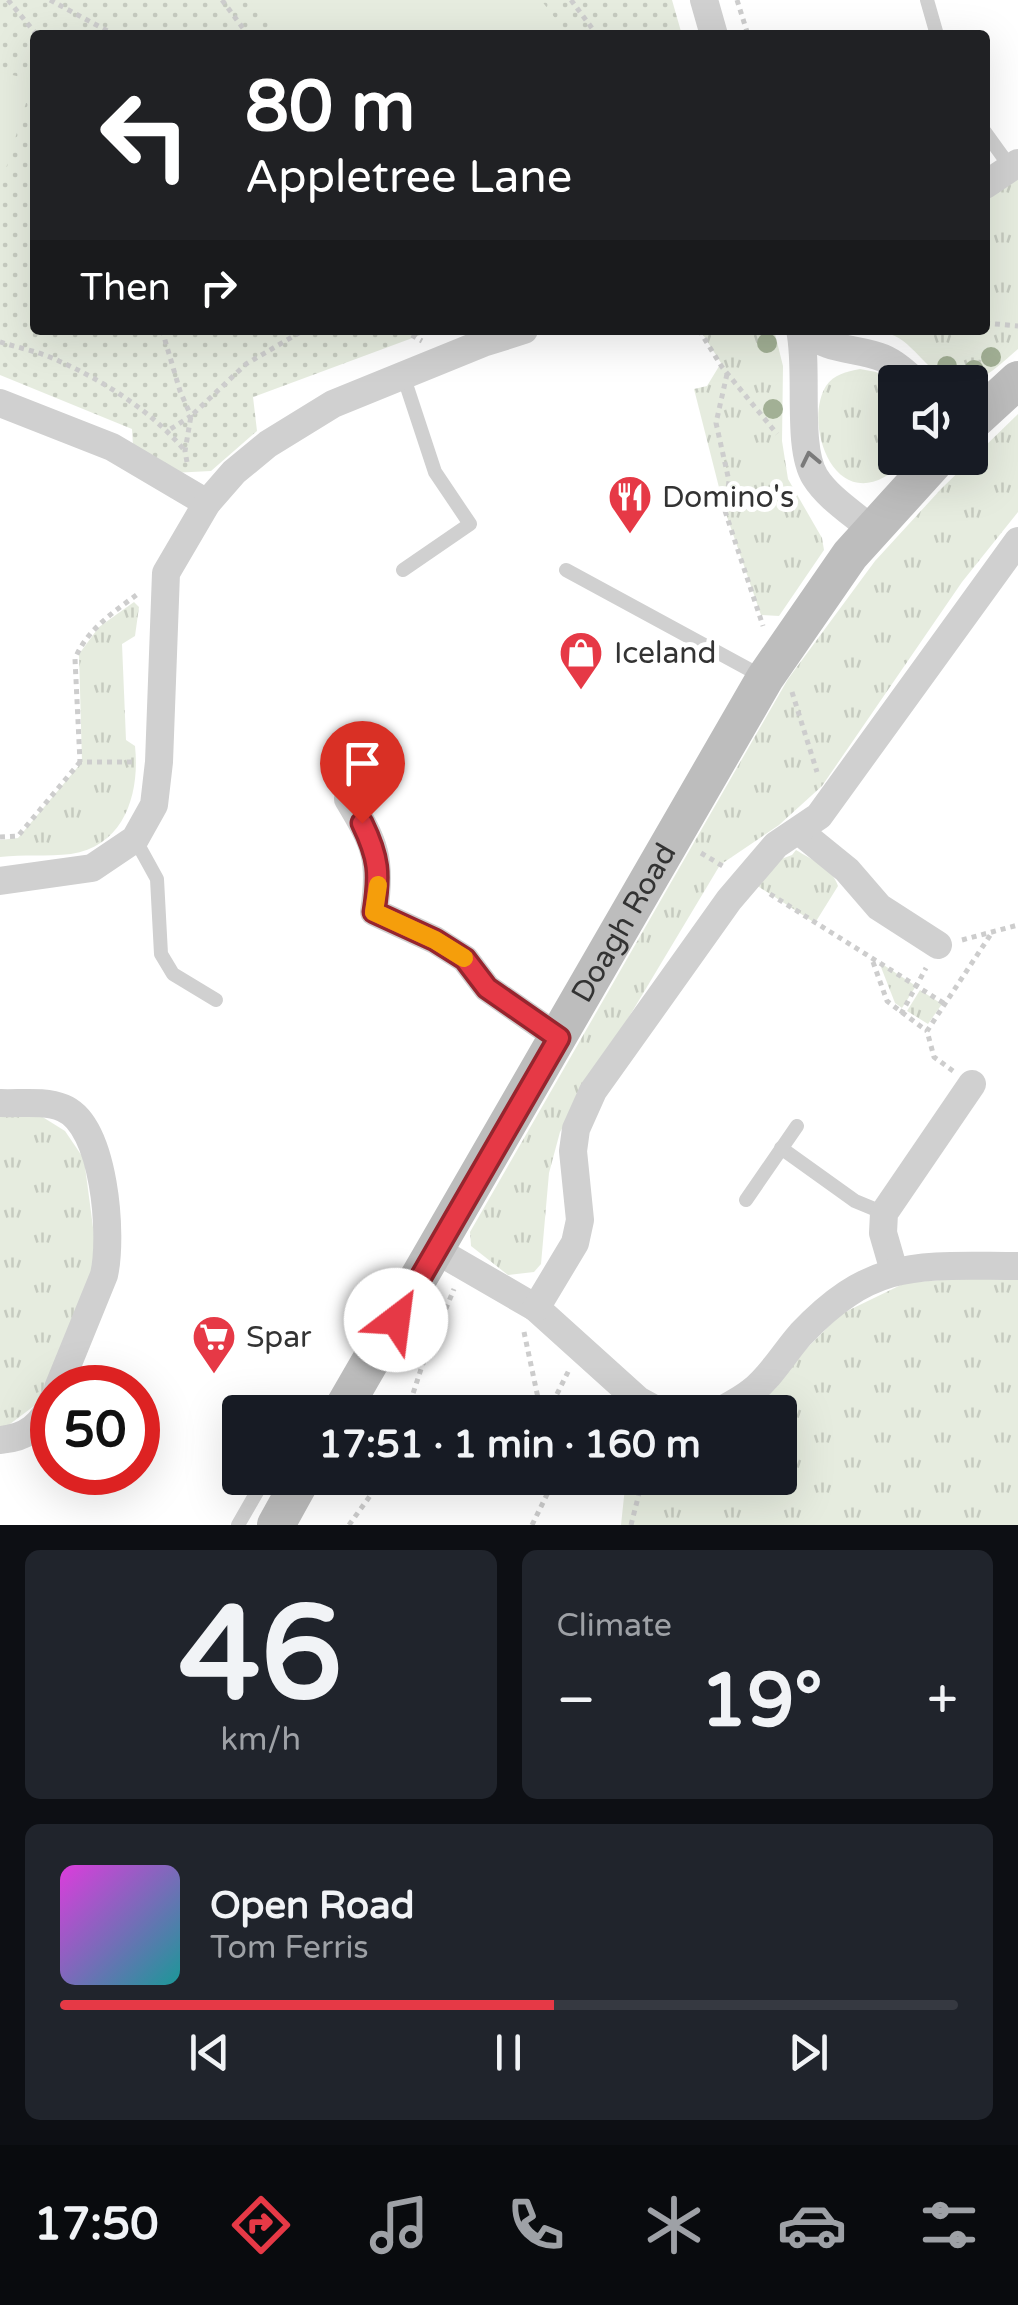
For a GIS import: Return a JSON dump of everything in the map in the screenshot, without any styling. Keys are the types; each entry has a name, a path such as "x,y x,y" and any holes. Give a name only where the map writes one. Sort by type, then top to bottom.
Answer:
{"main road":[{"path":"988,408 1018,380"},
{"name":"Doagh Road","path":"353,1395 450,1258 559,1038 768,673 827,587 922,475"},
{"path":"276,1525 285,1495"}],"street":[{"path":"704,0 713,30"},
{"path":"990,182 1015,166"},
{"path":"0,881 92,868 136,839 154,805 166,573 200,499 268,444 333,404 511,335"},
{"path":"802,335 807,456 814,476 872,530"},
{"path":"808,335 835,348 863,352 894,365"},
{"path":"806,391 824,368 840,358 863,352"},
{"path":"0,403 112,447 200,499"},
{"path":"526,1301 576,1244 580,1220 573,1151 576,1129 593,1091 746,880 776,845 810,824 828,804 1018,541"},
{"path":"348,799 377,854 374,912 435,940 465,959 487,988 559,1038"},
{"path":"799,831 848,870 879,906 938,945"},
{"path":"894,1271 883,1233 884,1214 972,1084"},
{"path":"0,1103 62,1108 84,1124 92,1140 108,1256 67,1365"},
{"path":"450,1258 526,1301 633,1395"},
{"path":"747,1395 834,1303 871,1279 918,1266 1018,1266"},
{"path":"0,1440 30,1432"}],"lane":[{"path":"927,0 936,30"},
{"path":"990,138 1015,166"},
{"path":"403,375 435,472 470,524 404,570"},
{"path":"566,570 768,673"},
{"path":"136,839 157,879 162,954 173,974 216,1000"},
{"path":"746,1200 797,1126"},
{"path":"781,1148 855,1201 884,1214"},
{"path":"238,1525 271,1495"}],"path":[{"path":"8,0 33,30"},
{"path":"50,0 106,30"},
{"path":"222,0 244,30"},
{"path":"571,0 594,30"},
{"path":"738,0 747,30"},
{"path":"990,324 1018,326"},
{"path":"163,335 191,416 185,450"},
{"path":"168,431 191,416 246,364 295,335"},
{"path":"702,335 727,374 786,446 807,456"},
{"path":"0,342 57,359 168,431 185,450 200,499"},
{"path":"727,374 716,423 729,481 725,511 761,615 768,673 788,680 828,804"},
{"path":"0,837 18,837 80,762 75,659 80,646 98,626 166,573"},
{"path":"80,762 137,762"},
{"path":"672,836 945,1004"},
{"path":"901,1014 938,945 1018,925"},
{"path":"927,1031 991,934"},
{"path":"872,958 887,1001 927,1031 934,1057 972,1084"},
{"path":"413,1395 450,1258"},
{"path":"526,1301 541,1395"},
{"path":"553,1395 580,1347"},
{"path":"349,1525 371,1495"},
{"path":"532,1525 547,1495"},
{"path":"631,1525 639,1495"}],"green space":[{"path":"0,0 672,0 681,30 30,30 30,335 420,335 253,397 257,431 211,471 172,473 133,446 132,429 0,375"},
{"path":"250,0 541,0 564,30 273,30"},
{"path":"0,72 30,79 30,90 0,188"},
{"path":"1018,172 1018,349 988,373 988,365 929,365 892,335 990,335 990,190"},
{"path":"703,335 775,335 783,366 782,441 788,479 822,538 824,550 779,616 761,615 725,511 694,389 707,386 721,363"},
{"path":"860,369 878,373 878,475 888,475 884,478 863,483 845,478 823,446 820,404 829,382"},
{"path":"1018,414 1018,512 962,582 822,786 779,825 720,865 560,1132 549,1173 541,1264 534,1272 508,1275 471,1246 470,1232 788,679 875,561 941,489 955,475 988,475 988,443"},
{"path":"134,602 139,607 135,636 122,644 126,740 135,746 136,764 125,815 116,829 89,849 62,855 0,857 0,840 18,838 82,762 79,654 99,627"},
{"path":"796,850 826,869 838,886 815,923 756,885 773,862"},
{"path":"879,962 916,986 902,1008 895,1003"},
{"path":"920,990 942,1004 928,1024 907,1011"},
{"path":"0,1116 41,1116 65,1131 84,1159 96,1250 94,1272 54,1365 30,1365 30,1409 6,1427 0,1427"},
{"path":"1018,1273 1018,1525 621,1525 624,1495 797,1495 797,1395 760,1395 841,1314 905,1283"}],"slow traffic":[{"path":"378,885 374,912 464,958"}],"place":[{"name":"Domino's","path":"630,535"},
{"name":"Iceland","path":"581,691"},
{"name":"Spar","path":"214,1375"}],"route":[{"path":"362,823 377,854 374,912 435,940 465,959 487,988 559,1038 396,1320"}]}
